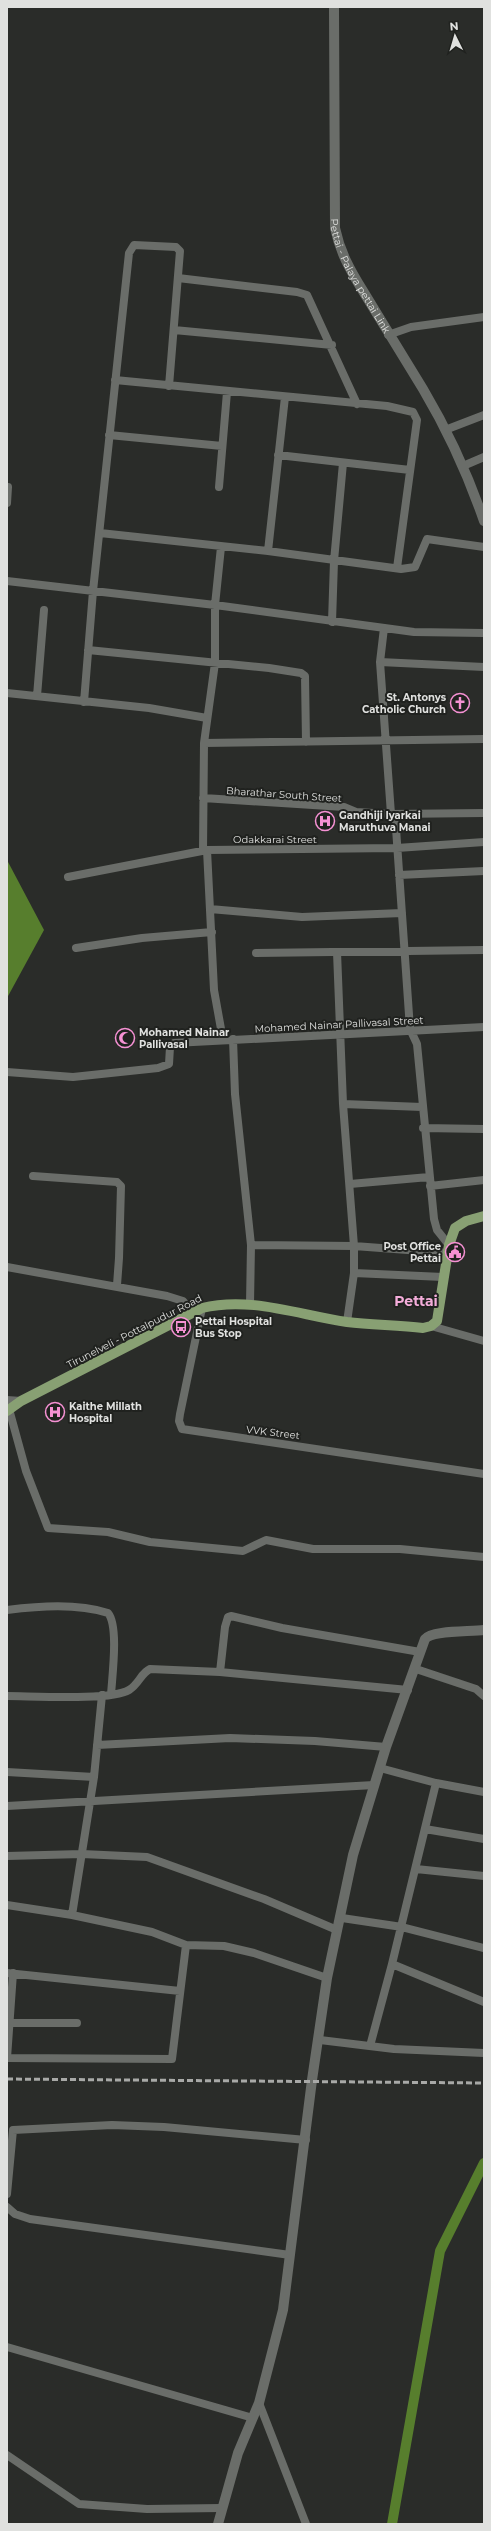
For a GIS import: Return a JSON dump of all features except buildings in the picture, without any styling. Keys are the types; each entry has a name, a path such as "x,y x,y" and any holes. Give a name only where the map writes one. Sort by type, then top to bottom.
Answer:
{"main road":[{"path":"431,1326 437,1321 448,1249 455,1228 466,1221 484,1216"},
{"name":"Tirunelveli - Pottalpudur Road","path":"8,1407 197,1310 217,1304 250,1304 347,1322 431,1326"}],"street":[{"name":"Pettai - Palaya pettai Link","path":"334,7 335,228 342,255 388,335 423,390 445,430 463,466 484,521"},
{"path":"84,702 93,591 115,380 131,246 137,244 179,248 181,254 169,386"},
{"path":"178,278 303,294 311,301 332,345 357,404"},
{"path":"388,335 411,327 484,317"},
{"path":"174,330 332,345"},
{"path":"115,380 403,408 416,415 396,568"},
{"path":"219,487 227,392"},
{"path":"268,551 285,397"},
{"path":"445,430 484,415"},
{"path":"109,434 222,446"},
{"path":"278,455 410,470"},
{"path":"463,466 484,457"},
{"path":"332,622 334,561 343,463"},
{"path":"7,504 8,487"},
{"path":"100,533 268,551 334,561 408,569 415,566 427,539 484,547"},
{"path":"221,547 215,605 215,663 204,743 203,798 205,851 212,932 214,990 223,1040"},
{"path":"7,581 215,605 414,632 484,633"},
{"path":"37,696 44,610"},
{"path":"384,628 380,662 386,742 397,848 410,1029 417,1044 423,1128 435,1224 448,1249"},
{"path":"88,650 286,670 305,676 306,742"},
{"path":"380,662 484,667"},
{"path":"7,693 149,708 207,718"},
{"path":"204,743 386,742 484,739"},
{"name":"Bharathar South Street","path":"203,798 344,807 356,812 393,814 484,813"},
{"name":"Odakkarai Street","path":"68,877 205,851 397,848 484,842"},
{"path":"399,875 484,871"},
{"path":"210,909 302,916 402,913"},
{"path":"76,948 158,936 212,932"},
{"path":"256,953 484,950"},
{"path":"337,952 343,1104 354,1246 354,1273 347,1322"},
{"name":"Mohamed Nainar Pallivasal Street","path":"7,1072 63,1076 105,1075 165,1067 169,1064 170,1047 174,1044 195,1042 341,1035 410,1029 484,1027"},
{"path":"233,1039 235,1094 251,1245 250,1304"},
{"path":"343,1104 422,1107"},
{"path":"423,1128 484,1129"},
{"path":"33,1176 117,1182 120,1186 119,1258 116,1285"},
{"path":"350,1184 484,1180"},
{"path":"251,1245 448,1249"},
{"path":"7,1267 116,1285 178,1299 184,1301 197,1310"},
{"path":"354,1273 443,1277"},
{"name":"VVK Street","path":"197,1310 179,1421 182,1429 325,1449 418,1466 484,1474"},
{"path":"431,1326 484,1341"},
{"path":"8,1407 28,1478 48,1528 108,1532 150,1542 246,1551 266,1540 313,1549 400,1549 484,1557"},
{"path":"7,1610 31,1606 64,1607 108,1613 111,1620 113,1644 111,1695"},
{"path":"220,1672 225,1627 228,1617 231,1616 282,1628 420,1652"},
{"path":"218,2524 221,2508 238,2453 259,2403 283,2310 306,2140 312,2080 320,2040 327,1978 337,1930 342,1918 353,1854 386,1747 427,1636 434,1633 456,1634 484,1630"},
{"path":"7,1696 111,1695 129,1690 150,1668 220,1672 408,1690"},
{"path":"416,1669 476,1689 484,1696"},
{"path":"72,1915 94,1777 102,1695"},
{"path":"97,1745 230,1738 315,1741 386,1747"},
{"path":"380,1768 436,1783 484,1792"},
{"path":"7,1772 94,1777"},
{"path":"370,2046 402,1927 436,1783"},
{"path":"7,1806 374,1785"},
{"path":"425,1829 484,1839"},
{"path":"7,1856 82,1854 147,1857 264,1899 337,1930"},
{"path":"416,1869 484,1876"},
{"path":"7,1905 72,1915 152,1932 186,1945 224,1946 254,1952 327,1978"},
{"path":"342,1918 402,1927 484,1948"},
{"path":"180,1991 10,1973 7,2058 172,2059 186,1945"},
{"path":"392,1964 484,2002"},
{"path":"9,2023 77,2023"},
{"path":"320,2040 442,2053 484,2054"},
{"path":"7,2194 13,2130 119,2126 164,2127 306,2140"},
{"path":"7,2207 16,2214 30,2219 290,2255"},
{"path":"7,2347 253,2418"},
{"path":"259,2403 306,2524"},
{"path":"7,2455 79,2504 148,2509 221,2508"}],"shaded area":[{"path":"7,860 44,930 7,998"}],"waterway":[{"path":"392,2524 440,2251 484,2163"}],"railway":[{"path":"7,2079 484,2083"}],"place":[{"name":"St. Antonys Catholic Church","path":"460,703"},
{"name":"Gandhiji Iyarkai Maruthuva Manai","path":"325,821"},
{"name":"Mohamed Nainar Pallivasal","path":"125,1038"},
{"name":"Post Office Pettai","path":"455,1252"},
{"name":"Pettai Hospital Bus Stop","path":"181,1327"},
{"name":"Kaithe Millath Hospital","path":"55,1412"}],"district":[{"name":"Pettai","path":"416,1301"}]}
